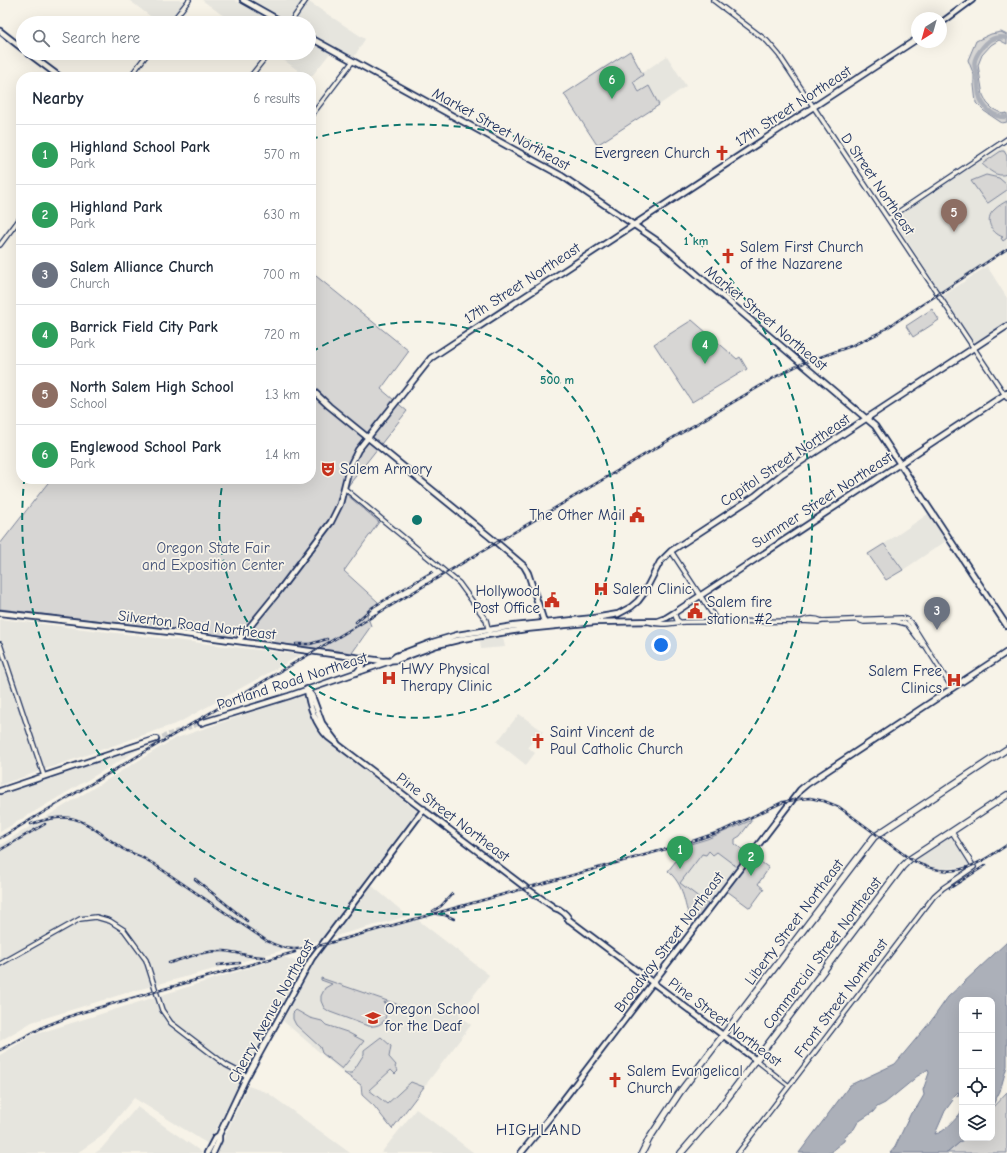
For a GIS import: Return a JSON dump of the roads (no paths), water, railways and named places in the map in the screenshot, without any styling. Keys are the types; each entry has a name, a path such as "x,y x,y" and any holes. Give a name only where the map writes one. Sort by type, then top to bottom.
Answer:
{"highway":[{"name":"Liberty Street Northeast","path":"642,1153 649,1139 680,1092 874,837 1007,749"},
{"name":"Commercial Street Northeast","path":"681,1153 719,1109 902,867 910,859 1007,796"}],"main road":[{"path":"243,0 272,16"},
{"path":"947,19 972,0"},
{"path":"0,32 16,44"},
{"name":"Market Street Northeast","path":"316,41 562,176 663,246 875,426 1007,626"},
{"name":"17th Street Northeast","path":"238,641 278,592 326,528 337,510 351,462 358,450 431,358 911,43"},
{"path":"37,60 53,72"},
{"name":"Capitol Street Northeast","path":"589,620 602,619 624,611 638,601 644,593 661,561 671,551 754,496 782,474 1007,326"},
{"path":"316,394 524,566 528,573 545,625"},
{"name":"Summer Street Northeast","path":"589,620 661,620 674,613 1006,395"},
{"name":"Silverton Road Northeast","path":"0,613 130,627 357,658 390,661"},
{"path":"545,625 589,620"},
{"path":"545,625 572,625 589,620"},
{"name":"Portland Road Northeast","path":"201,723 390,661 398,660 448,642 489,633 545,625"},
{"name":"Broadway Street Northeast","path":"521,1153 800,790 1007,652"},
{"path":"357,658 362,661 361,668 357,672"},
{"name":"Pine Street Northeast","path":"307,689 308,697 319,725 328,737 555,908 563,912 569,917 569,920 756,1060"},
{"path":"0,791 156,739"},
{"name":"Cherry Avenue Northeast","path":"210,1152 247,1076 312,958 424,809"}],"street":[{"path":"176,16 189,0"},
{"path":"295,16 306,0"},
{"name":"D Street Northeast","path":"713,0 772,45 1006,395"},
{"path":"134,72 143,60"},
{"path":"254,72 263,60"},
{"path":"316,109 353,61"},
{"path":"888,219 1007,139"},
{"path":"0,245 16,224"},
{"path":"344,488 459,583 487,622 489,633"},
{"path":"671,551 717,621"},
{"path":"674,613 677,620 680,622"},
{"path":"648,621 654,624 717,621 802,621 807,619 818,619 822,621 896,618 908,620 952,688"},
{"path":"860,620 864,622 900,621 907,624 928,650"},
{"path":"0,644 44,776"},
{"name":"Front Street Northeast","path":"738,1153 934,896 974,867 952,832"},
{"path":"0,964 77,921 90,917 110,921 124,930 146,960 162,1010 171,1024 226,1065 247,1076"},
{"name":"Pine Street Northeast","path":"756,1060 789,1086"}],"waterway":[{"path":"1007,38 1002,37 989,41 978,54 974,64 980,99 985,107 993,114 1007,117"}],"tunnel":[{"path":"156,739 201,723"}],"railway":[{"path":"0,838 777,376 801,364 851,346 879,333 1007,249"},
{"path":"356,622 373,607 432,572"},
{"path":"296,644 310,644 327,639"},
{"path":"31,824 60,817 81,821 123,849 155,865 267,941 274,945 294,949 322,945 684,844 722,831 783,802 799,799 810,798 824,801 839,807 910,859 924,866 937,870 949,871 972,866 1007,845"},
{"path":"0,850 45,824"},
{"path":"950,888 986,865"},
{"path":"195,879 247,921"},
{"path":"433,911 441,906 452,894"},
{"path":"437,914 445,915 454,919"},
{"path":"169,963 196,955 217,951 255,957 265,957"},
{"path":"0,1050 43,1027 76,1014 295,952"},
{"path":"218,965 240,963"}],"place":[{"name":"Englewood School Park","path":"612,99"},
{"name":"Evergreen Church","path":"722,153"},
{"name":"North Salem High School","path":"954,232"},
{"name":"Salem First Church of the Nazarene","path":"728,256"},
{"name":"Barrick Field City Park","path":"705,364"},
{"name":"Salem Armory","path":"328,469"},
{"name":"The Other Mail","path":"637,515"},
{"name":"Salem Clinic","path":"601,589"},
{"name":"Hollywood Post Office","path":"552,600"},
{"name":"Salem fire station #2","path":"695,611"},
{"name":"Salem Alliance Church","path":"937,630"},
{"name":"HWY Physical Therapy Clinic","path":"389,678"},
{"name":"Salem Free Clinics","path":"954,680"},
{"name":"Saint Vincent de Paul Catholic Church","path":"538,741"},
{"name":"Highland School Park","path":"680,869"},
{"name":"Highland Park","path":"751,876"},
{"name":"Oregon School for the Deaf","path":"373,1018"},
{"name":"Salem Evangelical Church","path":"615,1080"}],"district":[{"name":"HIGHLAND","path":"539,1130"}],"park label":[{"name":"Oregon State Fair and Exposition Center","path":"213,556"}]}
